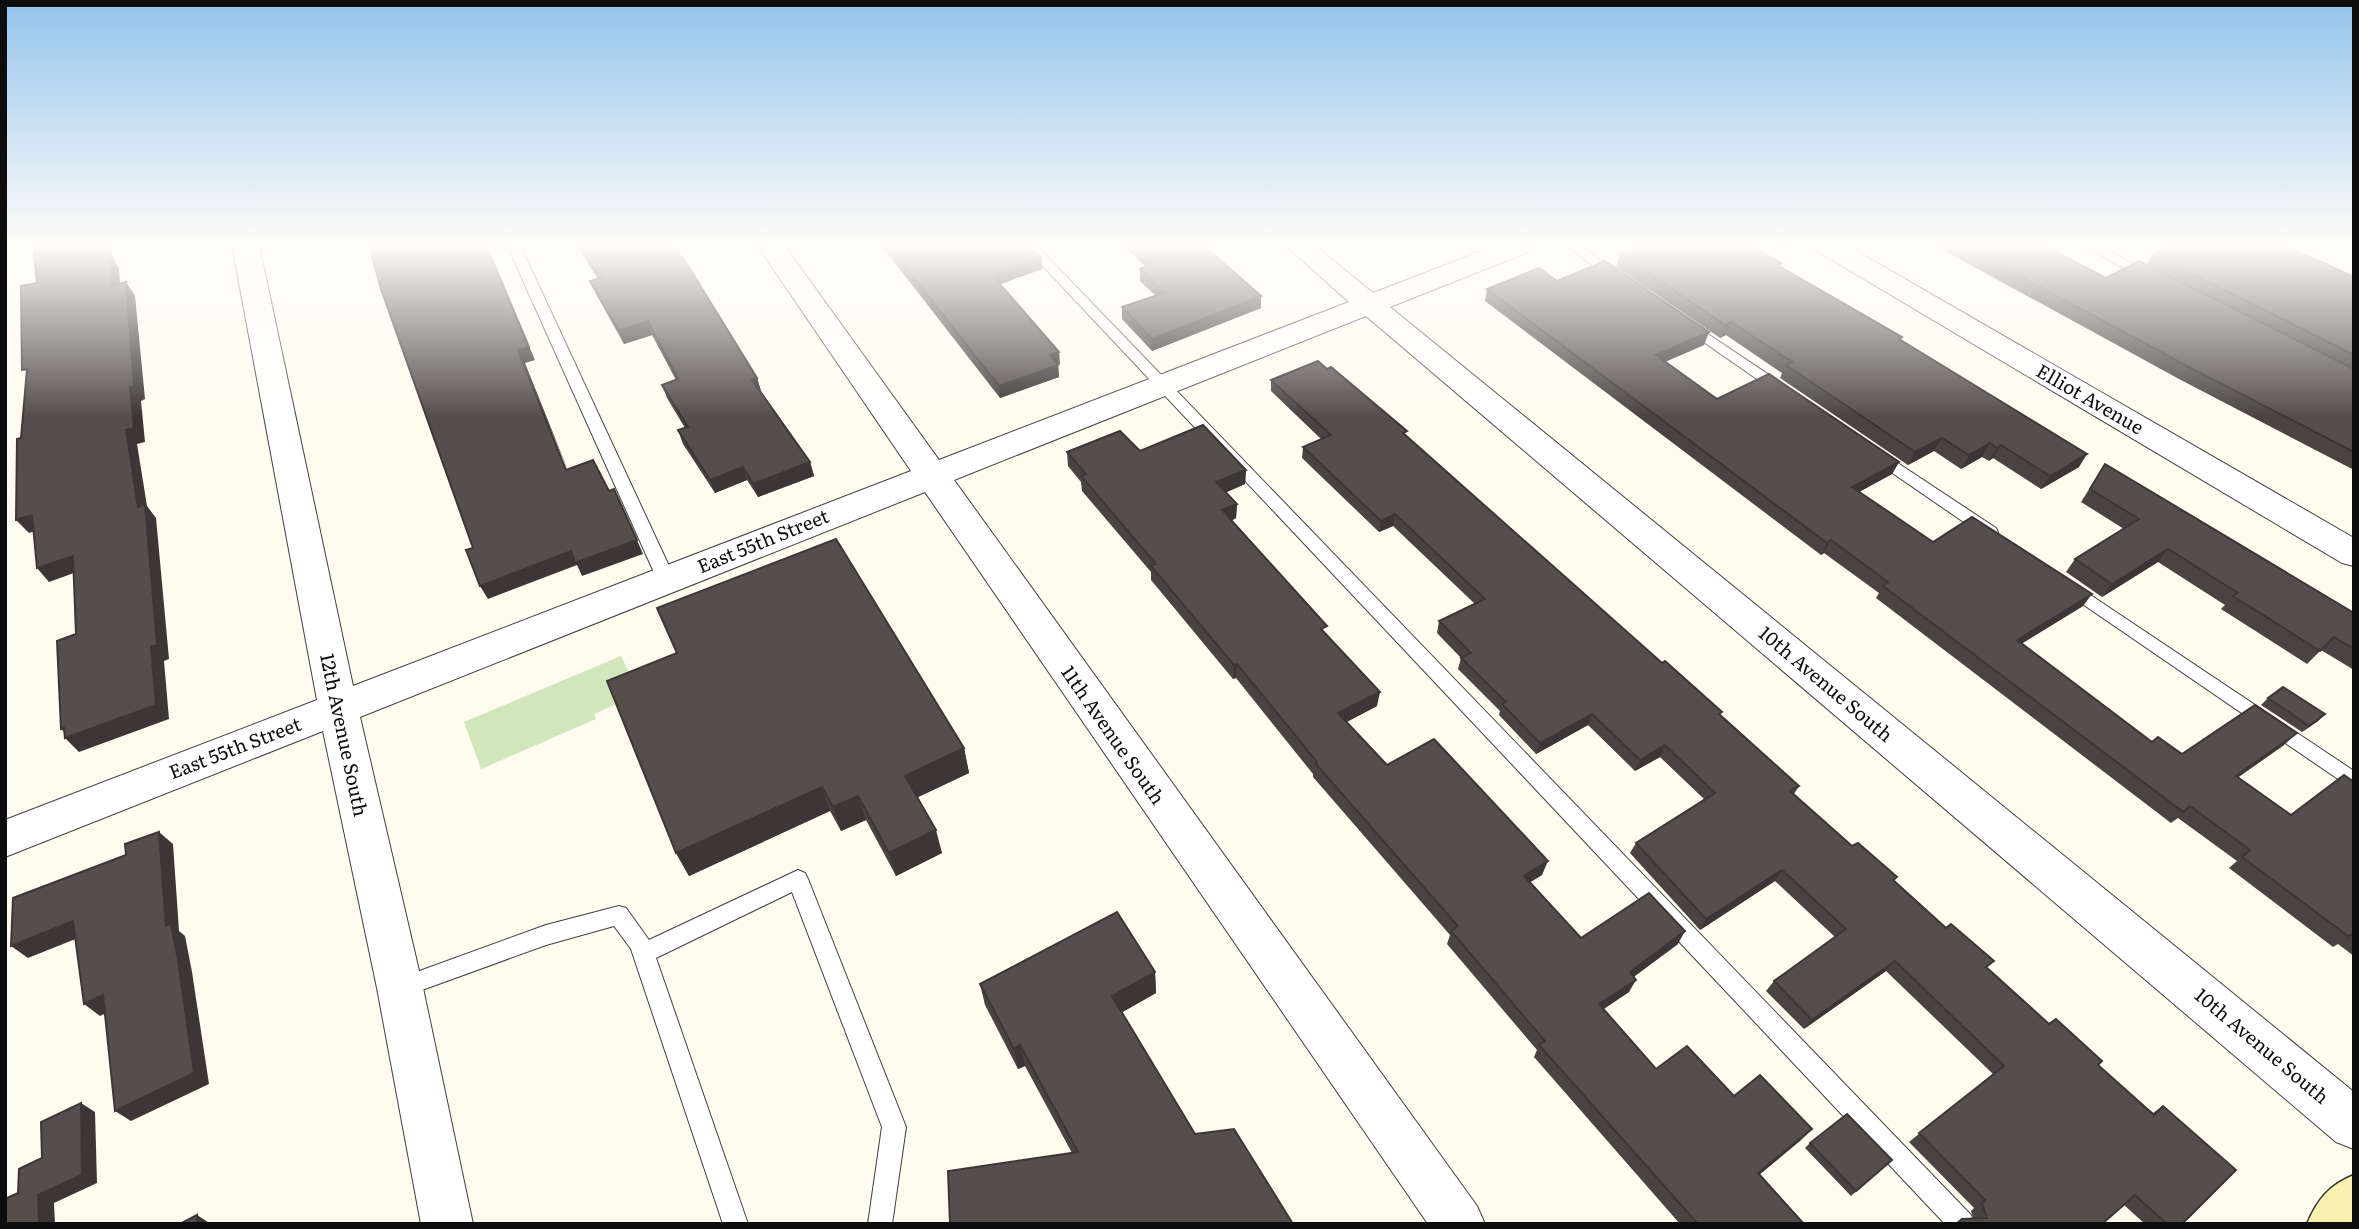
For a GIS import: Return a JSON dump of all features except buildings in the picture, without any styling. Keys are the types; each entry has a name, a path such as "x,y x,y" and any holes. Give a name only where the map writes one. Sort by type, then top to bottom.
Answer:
{"street":[{"name":"12th Avenue South","path":"257,302 338,708 400,988 447,1224"},
{"name":"11th Avenue South","path":"810,302 1448,1218"},
{"name":"East 55th Street","path":"5,839 1373,302"},
{"name":"Elliot Avenue","path":"1925,302 2354,554"},
{"name":"10th Avenue South","path":"1369,304 2354,1124"},
{"path":"2334,1224 2354,1202"}],"lane":[{"path":"539,302 666,579"},
{"path":"1084,302 1962,1224"},
{"path":"1678,318 1792,397"},
{"path":"1861,444 1998,538"},
{"path":"2056,578 2354,782"},
{"path":"643,953 798,879 894,1127 880,1224"},
{"path":"400,988 546,935 619,915 640,944 736,1224"}],"green space":[{"path":"621,656 639,694 594,714 596,719 481,769 464,722"}]}
